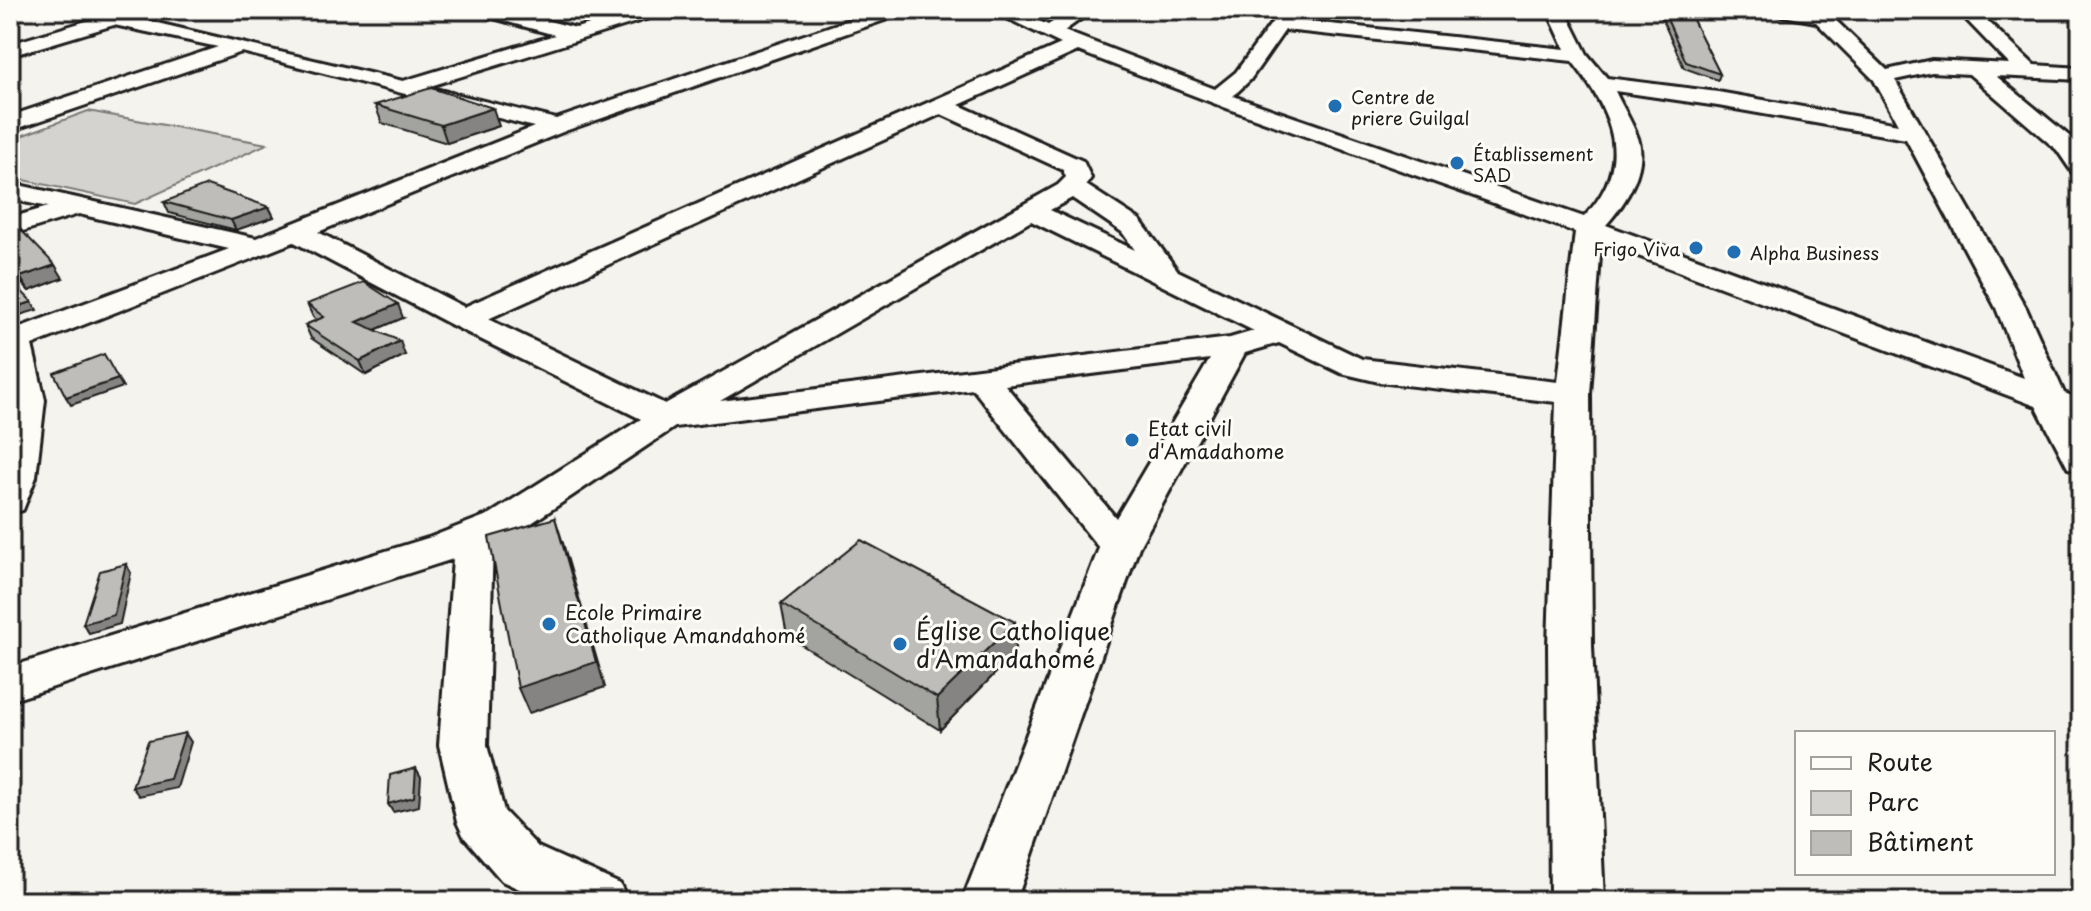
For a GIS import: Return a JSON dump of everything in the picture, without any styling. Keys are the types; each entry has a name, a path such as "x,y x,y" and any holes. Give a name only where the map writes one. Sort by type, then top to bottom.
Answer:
{"street":[{"path":"10,50 141,10"},
{"path":"485,10 575,34"},
{"path":"401,88 656,10"},
{"path":"10,501 18,477 28,400 13,341 296,232 557,126 896,10"},
{"path":"999,10 1076,45 1589,228 2066,405"},
{"path":"1048,33 1084,10"},
{"path":"1555,10 1578,56 1600,83 1627,140 1627,167 1611,204 1589,228 1573,394 1570,646 1577,901"},
{"path":"1778,10 1819,13 1883,77 2066,405 2081,460"},
{"path":"1966,10 2029,72"},
{"path":"1219,97 1243,76 1285,17 1578,56"},
{"path":"114,19 240,46 557,126"},
{"path":"1849,44 1932,66 2081,74"},
{"path":"463,319 1076,45"},
{"path":"10,124 240,46"},
{"path":"1883,77 1932,66"},
{"path":"1974,68 2074,146 2081,167"},
{"path":"1600,83 1718,99 1915,134"},
{"path":"10,684 474,536 504,523 666,418 1031,211 1079,178 1074,166 940,105"},
{"path":"1071,186 1131,226 1168,278"},
{"path":"10,191 258,247"},
{"path":"10,227 77,207"},
{"path":"1031,211 1352,366 1379,372 1573,394"},
{"path":"296,232 463,319 666,418 1233,347 1279,333"},
{"path":"989,901 1119,547 1233,347"},
{"path":"981,378 1119,547"},
{"path":"474,536 463,745 482,822 520,864 601,901"}],"green space":[{"path":"88,111 267,144 135,204 10,177 10,140"}],"building":[{"path":"1663,10 1688,10 1720,74 1686,62"},
{"path":"431,88 493,108 441,125 375,105"},
{"path":"207,185 269,207 231,220 164,202"},
{"path":"20,229 55,265 20,277 10,266 10,232"},
{"path":"10,279 32,302 10,309"},
{"path":"364,282 398,304 357,322 400,341 360,361 305,325 324,317 307,304"},
{"path":"104,354 118,379 66,397 54,373"},
{"name":"Ecole Primaire Catholique Amandahomé","path":"555,518 596,662 518,688 489,537"},
{"name":"Église Catholique d'Amandahomé","path":"861,540 1015,622 937,698 781,604"},
{"path":"126,564 114,615 83,624 100,571"},
{"path":"185,733 170,779 132,787 148,741"},
{"path":"416,768 414,797 388,804 390,775"}],"place":[{"name":"Centre de priere Guilgal","path":"1335,106"},
{"name":"Établissement SAD","path":"1457,163"},
{"name":"Frigo Viva","path":"1696,248"},
{"name":"Alpha Business","path":"1734,252"},
{"name":"Etat civil d'Amadahome","path":"1132,440"},
{"name":"Ecole Primaire Catholique Amandahomé","path":"549,624"},
{"name":"Église Catholique d'Amandahomé","path":"900,644"}]}
